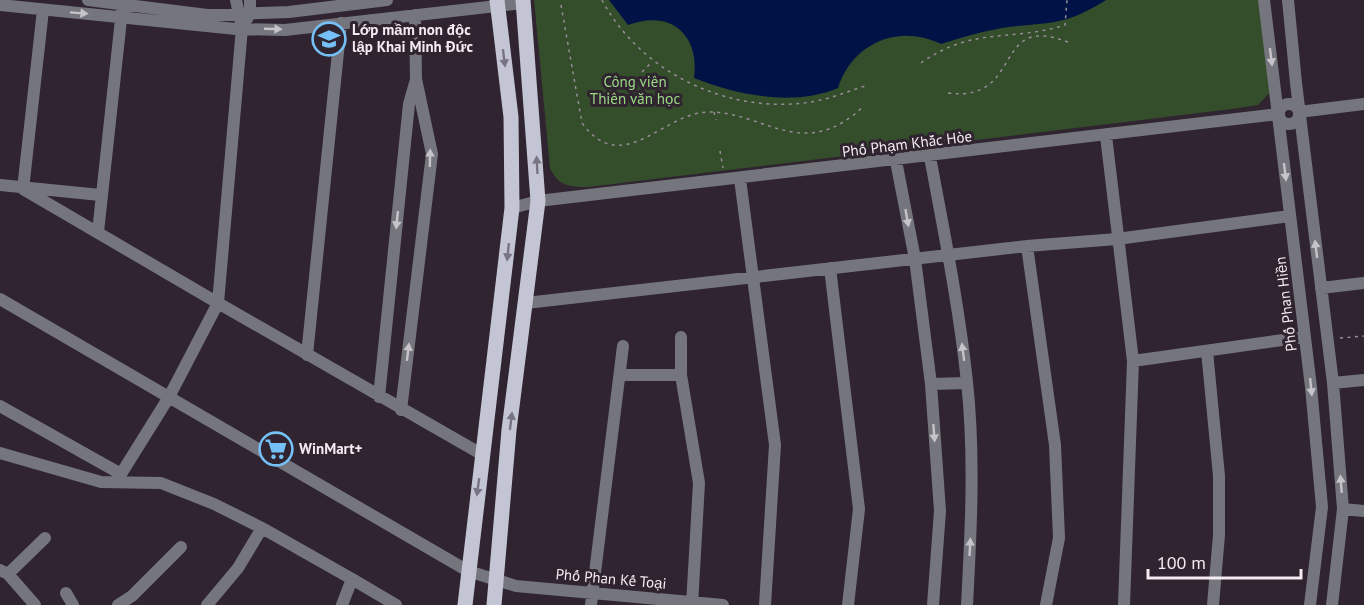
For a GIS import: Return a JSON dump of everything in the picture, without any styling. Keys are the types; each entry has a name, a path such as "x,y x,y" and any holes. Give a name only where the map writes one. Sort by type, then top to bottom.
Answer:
{"main road":[{"path":"494,605 509,430 538,201 524,2"},
{"path":"465,605 513,208 511,117 497,3"}],"street":[{"path":"88,0 155,5 207,15 244,14 340,2 387,0"},
{"path":"236,0 244,14"},
{"path":"0,406 121,474 169,396 218,303 242,28 244,14 250,0"},
{"name":"Phố Phan Hiền","path":"1264,0 1323,507 1310,605"},
{"path":"1288,0 1299,112 1333,383 1343,509 1332,605"},
{"path":"98,232 100,195 123,1"},
{"path":"0,6 285,30 497,3 524,2"},
{"path":"23,189 42,10"},
{"path":"402,410 432,154 416,79 415,15"},
{"path":"307,355 341,23"},
{"path":"379,397 409,104 416,79"},
{"name":"Phố Phạm Khắc Hòe","path":"513,208 538,201 896,161 1278,114 1283,105 1289,103 1296,106 1299,112"},
{"path":"1299,112 1364,104"},
{"path":"1106,136 1133,361 1124,605"},
{"path":"930,157 949,255 967,383 972,506 968,605"},
{"path":"896,161 915,259 931,384 940,511 933,605"},
{"path":"740,179 775,445 765,605"},
{"path":"0,185 100,195"},
{"path":"23,189 379,397 483,455"},
{"path":"526,303 1027,246 1117,239 1290,216"},
{"path":"1027,246 1055,446 1059,538 1047,605"},
{"path":"830,268 859,509 848,605"},
{"path":"1321,288 1364,283"},
{"name":"Phố Phan Kế Toại","path":"0,299 468,571 516,585 592,599 723,605"},
{"path":"1133,361 1304,336"},
{"path":"681,337 681,375 699,483 692,603"},
{"path":"592,599 623,346"},
{"path":"1207,351 1219,476 1213,605"},
{"path":"620,375 681,375"},
{"path":"1333,383 1364,380"},
{"path":"931,384 967,383"},
{"path":"0,453 101,482 161,483 214,504 262,528 396,605"},
{"path":"1343,509 1364,511"},
{"path":"207,605 238,568 262,528"},
{"path":"35,605 4,572 45,538"},
{"path":"118,605 132,596 180,547"},
{"path":"342,605 352,579"},
{"path":"66,593 73,605"}],"path":[{"path":"602,0 621,29 652,61 681,79 751,102 810,102 868,85"},
{"path":"921,63 946,48 978,37 1046,30 1065,25 1067,0"},
{"path":"561,5 582,123 591,134 605,142 623,145 642,141 689,114 714,112 744,117 805,135 824,132 864,105"},
{"path":"948,93 971,94 992,84 1001,74 1013,50 1028,38 1048,36 1070,43"},
{"path":"642,72 652,61"},
{"path":"714,112 716,120"},
{"path":"720,151 724,180"},
{"path":"1328,340 1364,336"}],"green space":[{"name":"Công viên Thiên văn học","path":"534,0 1262,0 1275,87 1258,105 1232,109 575,187 557,179 550,168"}],"shaded area":[{"path":"609,0 1106,0 1080,14 1059,21 992,30 941,44 925,38 909,36 879,41 854,59 838,88 821,94 784,98 747,94 694,78 695,62 692,49 687,38 679,29 657,20 628,25"}],"place":[{"name":"Lớp mầm non độc lập Khai Minh Đức","path":"329,39"},
{"name":"WinMart+","path":"276,449"}]}
